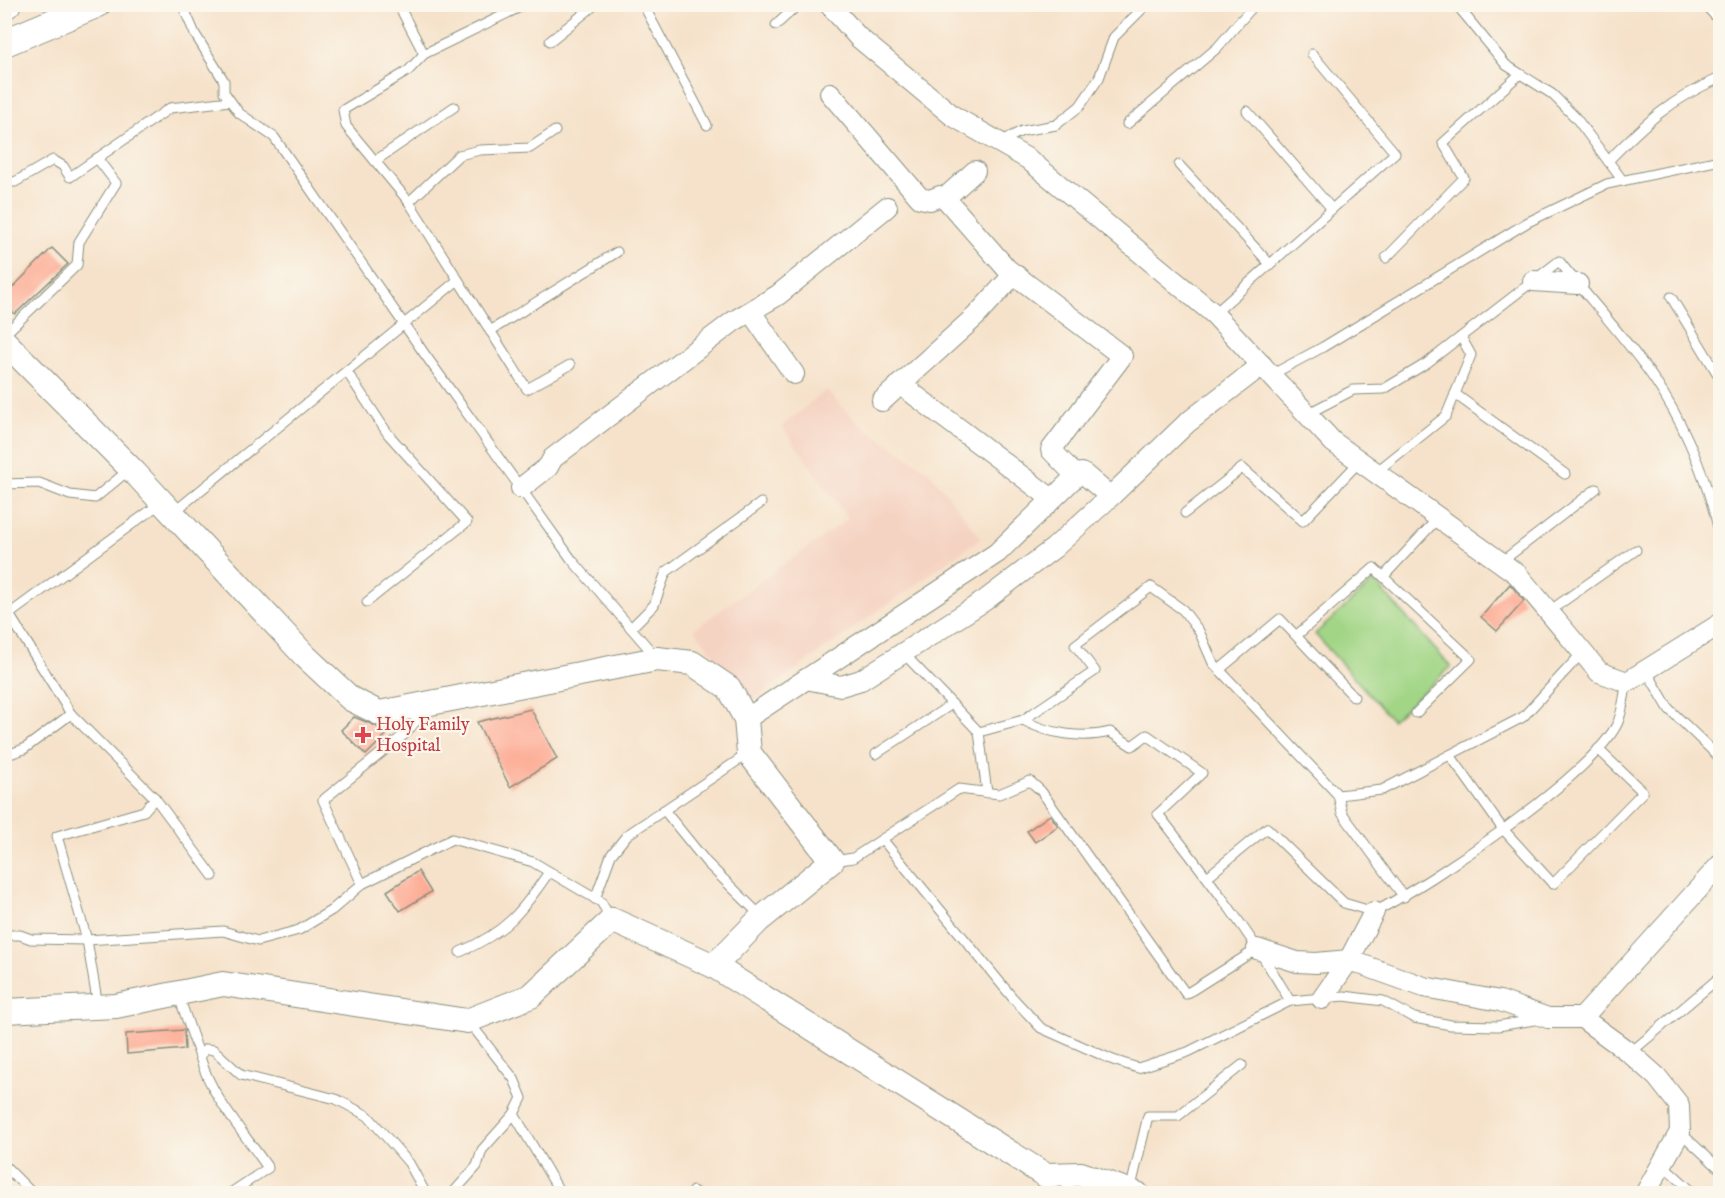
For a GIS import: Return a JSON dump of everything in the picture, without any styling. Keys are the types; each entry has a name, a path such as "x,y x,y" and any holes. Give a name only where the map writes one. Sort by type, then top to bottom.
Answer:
{"main road":[{"path":"4,26 58,4"},
{"path":"4,43 98,4"}],"street":[{"path":"829,4 858,38 953,116 1028,159 1214,314 1333,442 1517,574 1599,672 1627,682 1720,624"},
{"path":"830,93 920,198 930,200 940,196 945,198 1007,269 1122,356 1051,450 1076,476"},
{"path":"945,198 975,171"},
{"path":"521,488 548,467 553,458 751,312 778,295 887,207"},
{"path":"882,401 976,316 1007,282 1017,276"},
{"path":"1533,281 1578,284"},
{"path":"751,312 794,374"},
{"path":"4,341 130,469 305,656 351,699 379,713 657,658 692,663 729,688 746,719 749,753 832,861 763,917 714,966"},
{"path":"806,679 841,686 861,680 913,651 1054,548 1187,423 1266,370"},
{"path":"900,384 1052,499"},
{"path":"746,719 997,554 1076,476 1081,473 1085,475 1106,494 1112,495"},
{"path":"898,619 913,651"},
{"path":"1582,1018 1720,865"},
{"path":"1322,999 1349,960 1374,912"},
{"path":"4,1011 116,1006 224,984 468,1020 531,996 612,920 714,966 1045,1175 1070,1184 1133,1192"},
{"path":"1257,949 1297,962 1349,960 1424,987 1500,1001 1548,1018 1582,1018 1630,1053 1657,1077 1679,1105 1680,1132 1646,1194"}],"lane":[{"path":"182,4 195,34 224,81 224,92 230,101 239,113 274,137 404,325 572,560 657,658"},
{"path":"398,4 424,54"},
{"path":"550,41 596,4"},
{"path":"643,4 707,125"},
{"path":"776,25 799,4"},
{"path":"999,142 1022,131 1056,125 1080,106 1099,78 1114,37 1148,4"},
{"path":"1126,124 1217,48 1255,4"},
{"path":"1456,4 1506,65 1552,94 1576,118 1623,181"},
{"path":"1704,4 1720,21"},
{"path":"518,8 424,54 408,72 343,110 346,126 409,202 527,389 570,365"},
{"path":"1214,314 1395,153 1312,54"},
{"path":"1386,258 1464,178 1443,143 1520,74"},
{"path":"1608,161 1651,117 1692,90 1720,78"},
{"path":"4,181 15,182 53,159 63,166 70,177 170,108 230,101"},
{"path":"375,161 454,107"},
{"path":"1247,111 1332,209"},
{"path":"409,202 459,155 480,150 530,148 555,130"},
{"path":"4,335 77,265 79,242 116,183 97,158"},
{"path":"1266,370 1323,348 1528,222 1607,184 1720,160"},
{"path":"1179,165 1270,264"},
{"path":"490,331 617,252"},
{"path":"7,616 167,508 347,372 458,280"},
{"path":"1307,414 1353,390 1384,388 1426,363 1533,281"},
{"path":"1578,284 1654,379 1686,435 1713,504 1720,535"},
{"path":"1671,297 1720,378"},
{"path":"1185,513 1242,468 1303,521 1368,467 1446,416 1471,355 1461,337"},
{"path":"347,372 388,434 467,522 367,602"},
{"path":"1455,394 1565,474"},
{"path":"4,484 39,483 70,495 95,498 130,469"},
{"path":"1501,562 1596,489"},
{"path":"631,628 654,605 666,572 761,503"},
{"path":"1384,576 1439,517"},
{"path":"1548,612 1636,550"},
{"path":"1297,635 1374,568 1471,659 1416,713"},
{"path":"979,732 1023,720 1095,671 1075,645 1151,587 1183,610 1199,631 1213,663 1338,795 1342,813 1404,897"},
{"path":"4,606 7,616 71,714 155,798 213,876"},
{"path":"1219,670 1280,619 1354,697"},
{"path":"913,651 952,704 979,732 987,793"},
{"path":"1338,795 1382,790 1523,717 1582,653"},
{"path":"1646,670 1669,709 1720,758"},
{"path":"1206,877 1267,828 1344,903 1374,912 1404,897 1531,809 1592,757 1617,723 1627,682"},
{"path":"876,754 952,704"},
{"path":"362,884 323,800 405,734 416,721 412,706"},
{"path":"4,756 24,749 71,714"},
{"path":"1023,720 1034,726 1089,737 1110,732 1132,746 1147,735 1202,773 1158,814 1257,949 1290,1001"},
{"path":"1450,755 1502,828 1553,884 1643,792 1598,749"},
{"path":"595,899 611,855 627,835 749,753"},
{"path":"832,861 853,858 960,789 999,794 1030,782 1041,791 1186,994 1257,949"},
{"path":"98,1006 87,940 57,836 144,811 155,798"},
{"path":"663,810 707,863 763,917"},
{"path":"4,935 20,935 31,939 87,940 223,930 258,941 299,930 332,910 362,884 452,839 533,862 601,902 612,920"},
{"path":"882,840 1012,997 1041,1028 1113,1060 1138,1068 1188,1052 1290,1001 1344,996 1383,1001 1414,1018 1451,1025 1498,1026 1548,1018"},
{"path":"460,952 489,939 521,912 549,872"},
{"path":"1630,1053 1720,977"},
{"path":"178,993 203,1067 226,1107 268,1168 229,1194"},
{"path":"452,1194 477,1167 482,1150 514,1114 522,1098 514,1079 468,1020"},
{"path":"200,1056 206,1049 214,1050 241,1075 336,1099 368,1116 409,1163 426,1194"},
{"path":"1133,1192 1148,1116 1178,1116 1242,1065"},
{"path":"514,1114 561,1194"},
{"path":"1680,1132 1720,1169"},
{"path":"1662,1164 1695,1194"},
{"path":"4,1165 33,1194"},
{"path":"691,1194 693,1191 697,1194"}],"shaded area":[{"path":"826,390 858,423 930,472 981,538 750,702 694,629 848,519 782,426"}],"green space":[{"path":"1374,581 1451,667 1392,720 1315,634"}],"building":[{"path":"52,248 68,264 15,314 4,304 4,296"},
{"path":"1510,584 1524,601 1497,631 1481,617"},
{"path":"531,709 557,759 510,787 477,722"},
{"path":"354,717 376,726 386,735 366,755 341,730"},
{"path":"1050,815 1058,826 1035,842 1027,831"},
{"path":"418,871 431,892 400,911 387,891"},
{"path":"184,1030 185,1049 127,1054 126,1034"}],"place":[{"name":"Holy Family Hospital","path":"363,735"}]}
